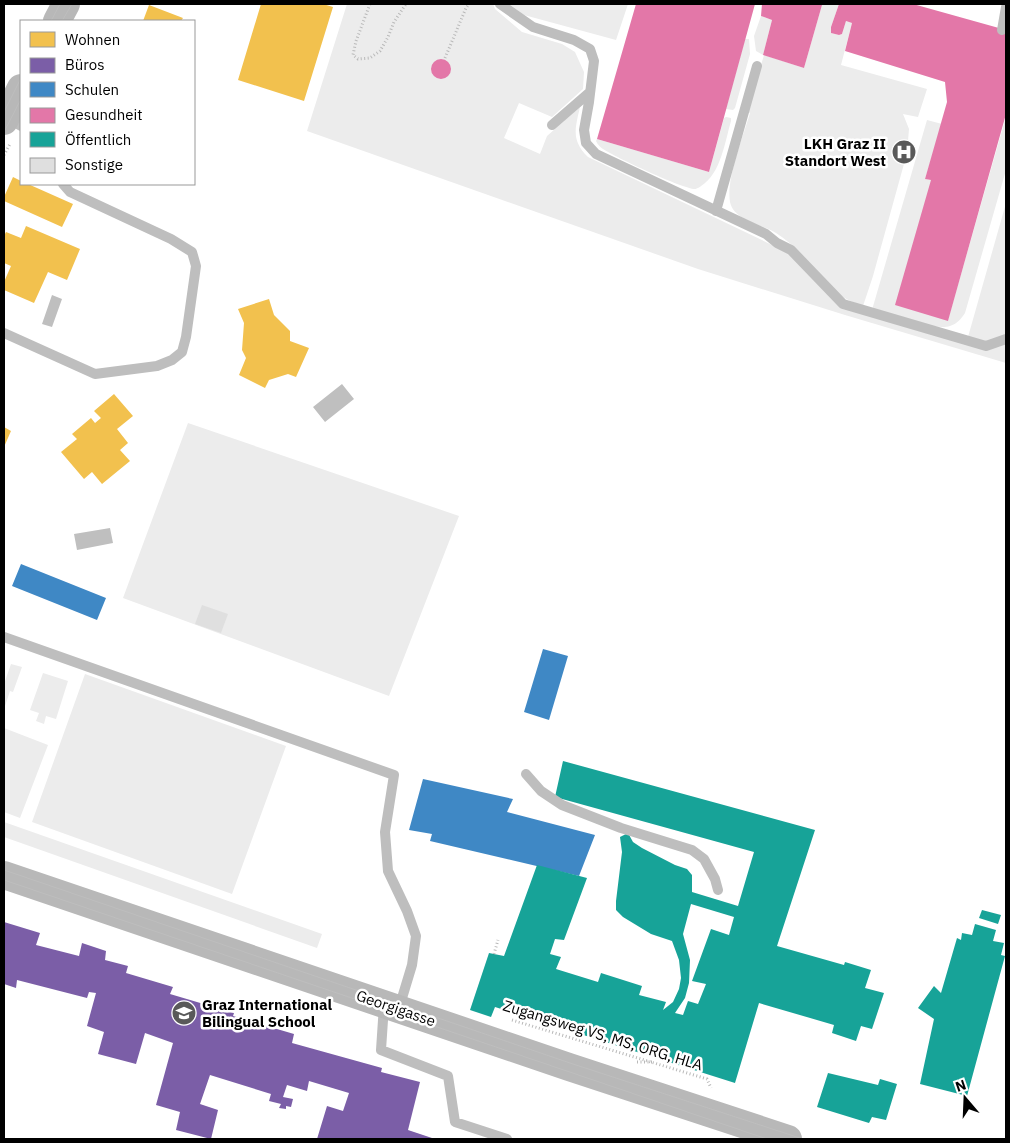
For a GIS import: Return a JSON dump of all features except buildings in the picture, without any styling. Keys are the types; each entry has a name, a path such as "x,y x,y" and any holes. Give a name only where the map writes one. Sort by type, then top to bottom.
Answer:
{"main road":[{"path":"58,20 66,4"},
{"path":"10,122 20,91"},
{"name":"Georgigasse","path":"4,875 569,1067 788,1139"}],"lane":[{"path":"500,4 533,27 574,40 590,49 594,61 584,130 586,143 596,154 766,234 777,243 791,250 843,304 986,346 1006,339"},
{"path":"1002,30 1006,7"},
{"path":"716,211 757,66"},
{"path":"552,125 590,92"},
{"path":"4,333 95,374 157,366 172,360 182,352 186,338 196,266 192,252 171,239 70,192 64,185"},
{"path":"4,637 394,775 385,832 388,871 407,911 416,936 412,965 392,1006 381,1050 448,1076 455,1122 507,1139"},
{"path":"526,774 541,791 562,805 621,828 692,850 704,859 715,879 718,890"}],"path":[{"path":"370,4 356,41 353,55 358,58 370,58 380,51 394,22 406,4"},
{"path":"445,58 469,4"},
{"path":"494,954 498,940"},
{"name":"Zugangsweg VS, MS, ORG, HLA","path":"511,1019 707,1079"}],"shaded area":[{"path":"347,4 493,4 495,9 522,32 562,44 575,52 584,72 583,89 552,117 519,103 504,138 540,154 547,136 580,107 576,134 579,145 588,157 791,254 833,298 984,349 1006,342 1006,363 698,269 307,131"},
{"path":"509,4 628,4 616,40 524,15"},
{"path":"839,4 831,27 831,33 842,34 846,21 852,23 841,65 927,89 918,117 903,114 909,129 907,153 863,306 849,301 833,289 794,247 776,233 737,214 730,202 730,182 750,113 747,112 764,55 804,68 822,5"},
{"path":"761,16 772,20 763,55 756,51 754,36"},
{"path":"745,39 749,39 750,54 735,108 733,110 726,109"},
{"path":"724,118 731,118 731,121 718,165 708,181 696,189 677,184 634,165 603,149 596,141 597,139 709,172"},
{"path":"927,120 942,124 925,179 931,180 948,320 1006,120 1006,170 965,313 955,324 943,327 900,319 872,310"},
{"path":"1006,203 1006,335 986,343 968,337"},
{"path":"52,295 62,299 52,327 42,324"},
{"path":"342,384 354,399 325,422 313,407"},
{"path":"188,423 459,516 389,696 123,598"},
{"path":"110,528 113,543 77,550 74,534"},
{"path":"11,664 22,667 13,692 10,691 4,709 4,684"},
{"path":"43,673 68,681 56,719 46,716 44,724 36,721 39,713 30,710"},
{"path":"85,674 286,746 232,894 32,822"},
{"path":"4,728 48,745 20,818 4,812"},
{"path":"4,822 322,934 317,948 4,837"}],"tram line":[{"path":"52,20 60,4"},
{"path":"63,20 72,4"},
{"path":"4,112 20,80"},
{"path":"4,132 20,101"},
{"path":"4,870 570,1063 803,1139"},
{"path":"4,880 767,1139"}],"place":[{"name":"LKH Graz II Standort West","path":"904,152"},
{"name":"Graz International Bilingual School","path":"184,1013"}]}
